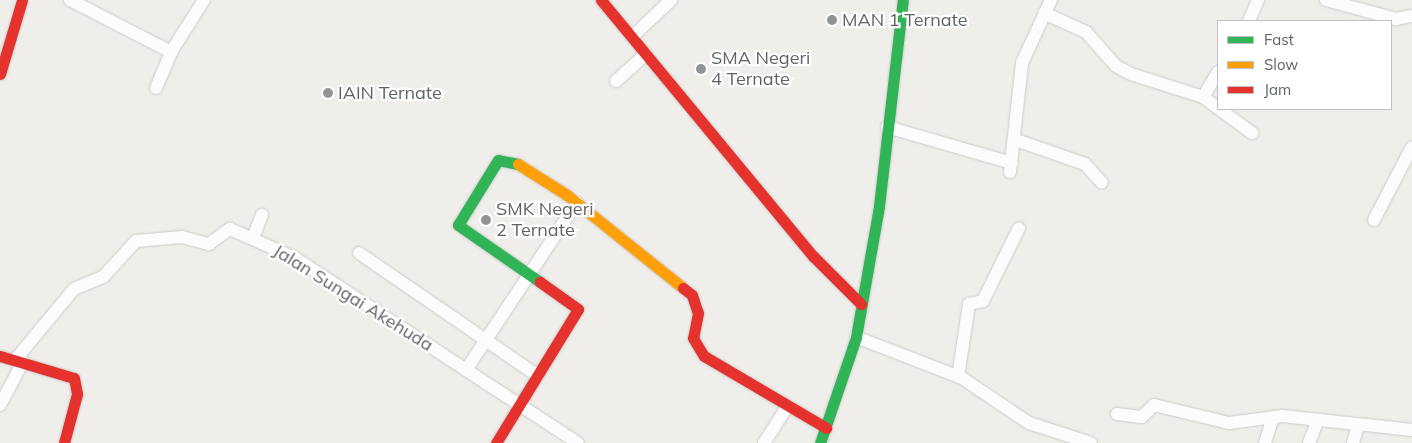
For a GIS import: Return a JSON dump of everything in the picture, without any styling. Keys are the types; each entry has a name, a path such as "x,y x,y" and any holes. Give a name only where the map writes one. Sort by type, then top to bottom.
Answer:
{"main road":[{"path":"0,74 22,0"},
{"path":"600,0 813,256 862,304"},
{"path":"820,443 856,337 904,0"},
{"path":"496,443 578,309 458,225 493,163 508,160 520,165 577,202 692,295 698,313 693,338 704,356 787,407 826,428"},
{"path":"0,356 58,371 78,385 64,443"}],"street":[{"path":"70,0 170,52"},
{"path":"156,88 170,52 204,0"},
{"path":"632,37 670,0"},
{"path":"887,127 1011,167 1016,140 1022,63 1051,0"},
{"path":"1249,20 1258,0"},
{"path":"1326,0 1396,19 1412,16"},
{"path":"1044,13 1086,32 1116,66 1130,74 1203,98 1217,108"},
{"path":"616,82 646,54"},
{"path":"1203,98 1217,74"},
{"path":"1220,110 1252,133"},
{"path":"1016,140 1085,164 1102,183"},
{"path":"1374,220 1412,147"},
{"path":"466,370 577,202"},
{"path":"253,238 262,215"},
{"path":"958,376 969,304 984,299 1019,228"},
{"name":"Jalan Sungai Akehuda","path":"19,361 74,289 104,276 136,241 182,236 209,244 226,229 253,238 347,290 518,406 578,443"},
{"path":"359,253 538,376"},
{"path":"856,337 958,376 1030,423 1091,443"},
{"path":"0,405 19,361"},
{"path":"1116,414 1142,417 1154,405 1229,424 1273,417 1412,430"},
{"path":"764,443 787,407"},
{"path":"1264,443 1273,417"},
{"path":"1309,443 1318,420"},
{"path":"1353,443 1358,426"}],"traffic: fast":[{"path":"820,443 856,337 879,206 903,0"},
{"path":"518,164 498,160 458,225 540,282"}],"traffic: slow":[{"path":"518,164 567,195 683,288"}],"traffic: jam":[{"path":"0,74 22,0"},
{"path":"601,0 813,256 861,304"},
{"path":"496,443 578,309 540,282"},
{"path":"683,288 692,295 698,313 693,338 704,356 826,428"},
{"path":"0,356 74,378 77,394 64,443"}],"place":[{"name":"MAN 1 Ternate","path":"832,20"},
{"name":"SMA Negeri 4 Ternate","path":"701,69"},
{"name":"IAIN Ternate","path":"328,93"},
{"name":"SMK Negeri 2 Ternate","path":"486,220"}]}
